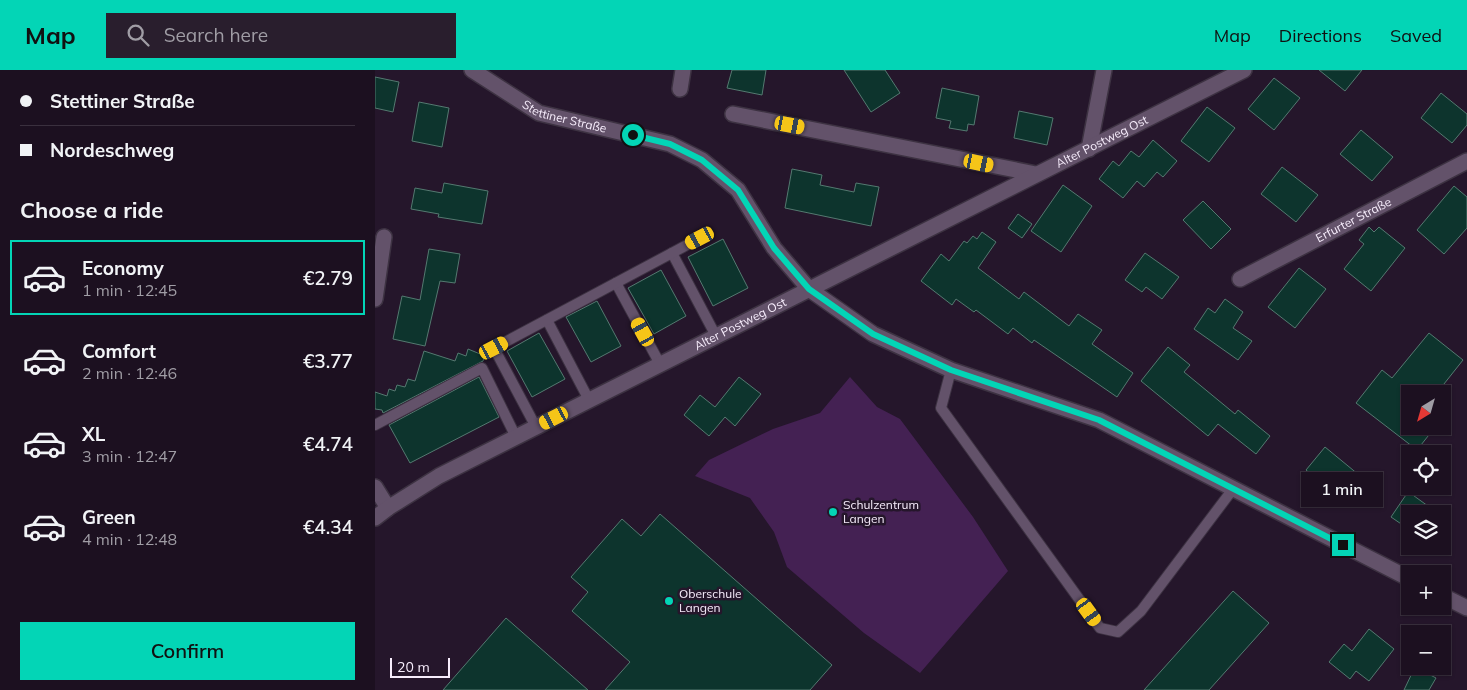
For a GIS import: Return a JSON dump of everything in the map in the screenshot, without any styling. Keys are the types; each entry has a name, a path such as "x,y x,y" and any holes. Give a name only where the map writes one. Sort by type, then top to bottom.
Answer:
{"street":[{"name":"Stettiner Straße","path":"473,70 539,114 670,144 702,160 738,190 774,248 809,289 873,334 951,370 1099,420 1401,574"},
{"path":"680,89 683,70"},
{"path":"1089,149 1104,70"},
{"name":"Alter Postweg Ost","path":"375,518 439,476 1244,70"},
{"path":"733,114 1036,174"},
{"name":"Erfurter Straße","path":"1240,279 1467,161"},
{"path":"375,299 384,237"},
{"path":"375,487 388,508"},
{"path":"1451,600 1467,608"}],"lane":[{"path":"536,427 494,348 700,238"},
{"path":"672,254 716,336"},
{"path":"616,283 660,364"},
{"path":"547,320 589,400"},
{"path":"375,425 481,368 516,437"},
{"path":"951,370 941,408 1100,628 1118,632 1141,611 1233,489"}],"shaded area":[{"path":"850,377 877,407 900,419 973,517 1008,571 920,673 864,633 787,567 774,532 750,498 695,476 709,460 773,429 820,413"}],"building":[{"path":"732,70 766,70 762,95 727,88"},
{"path":"844,70 885,70 900,93 871,112"},
{"path":"1319,70 1362,70 1345,91"},
{"path":"375,77 399,82 393,112 375,108"},
{"path":"1274,78 1300,98 1274,130 1248,109"},
{"path":"942,88 979,96 974,125 968,124 967,131 949,128 951,121 936,118"},
{"path":"1441,93 1467,114 1467,125 1452,143 1421,118"},
{"path":"419,102 449,108 442,147 412,141"},
{"path":"1207,107 1235,128 1209,162 1181,141"},
{"path":"1019,111 1053,118 1047,145 1014,138"},
{"path":"1361,130 1393,157 1372,181 1340,154"},
{"path":"1153,140 1177,161 1163,177 1157,172 1144,187 1137,181 1123,198 1099,179 1113,161 1119,166 1131,151 1139,157"},
{"path":"1282,167 1318,195 1296,222 1261,194"},
{"path":"792,169 822,175 820,185 854,192 856,183 879,187 871,226 785,208"},
{"path":"444,183 488,191 482,224 438,217 439,214 411,209 415,188 442,193"},
{"path":"1063,185 1092,206 1061,252 1031,231"},
{"path":"1454,186 1467,197 1467,228 1444,254 1417,230"},
{"path":"1203,201 1231,229 1211,249 1183,220"},
{"path":"1018,214 1032,224 1022,238 1008,228"},
{"path":"1369,227 1374,232 1379,227 1405,248 1371,291 1344,269 1364,244 1359,240"},
{"path":"982,232 996,242 978,268 1019,299 1024,292 1069,326 1078,314 1102,330 1092,344 1133,373 1117,397 1034,340 1032,343 1013,328 1008,334 976,310 974,312 956,299 952,305 921,281 941,254 949,261 964,241 967,243 973,236 977,239"},
{"path":"723,239 748,288 713,306 688,257"},
{"path":"429,249 460,254 455,283 440,281 425,346 393,339 402,296 420,300"},
{"path":"1145,253 1179,277 1162,299 1146,287 1142,292 1125,280"},
{"path":"1299,268 1326,289 1295,328 1268,307"},
{"path":"661,270 686,316 654,334 628,288"},
{"path":"1225,299 1243,312 1233,328 1252,341 1238,360 1194,329 1208,308 1215,313"},
{"path":"597,301 621,346 591,362 566,317"},
{"path":"539,333 565,379 532,397 507,351"},
{"path":"1429,333 1463,360 1443,385 1401,385 1401,435 1429,435 1421,445 1411,445 1356,403 1382,370 1392,378"},
{"path":"1168,347 1190,365 1184,372 1235,414 1238,410 1270,436 1256,454 1218,424 1208,436 1141,381"},
{"path":"468,349 485,356 483,361 383,413 382,410 375,409 375,392 387,396 389,389 395,391 397,385 405,387 408,379 415,381 424,351 455,361 458,353 466,356"},
{"path":"479,377 499,417 410,463 389,425"},
{"path":"739,377 761,394 735,426 725,417 709,436 684,415 700,395 715,407"},
{"path":"1325,447 1359,475 1339,498 1306,470"},
{"path":"1406,495 1413,495 1427,505 1401,505 1401,524 1391,517"},
{"name":"Oberschule Langen","path":"660,514 832,665 810,690 605,690 630,662 572,611 588,592 571,577 622,519 641,536"},
{"path":"1233,591 1269,623 1209,690 1144,690"},
{"path":"506,618 588,690 443,690"},
{"path":"1369,629 1394,649 1369,681 1356,671 1350,679 1329,662 1344,644 1352,651"},
{"path":"1411,675 1430,675 1436,678 1429,690 1404,690"}],"place":[{"name":"Schulzentrum Langen","path":"833,512"},
{"name":"Oberschule Langen","path":"669,601"}],"route":[{"path":"633,135 670,144 702,160 738,190 774,248 809,289 873,334 951,370 1099,420 1343,545"}]}
